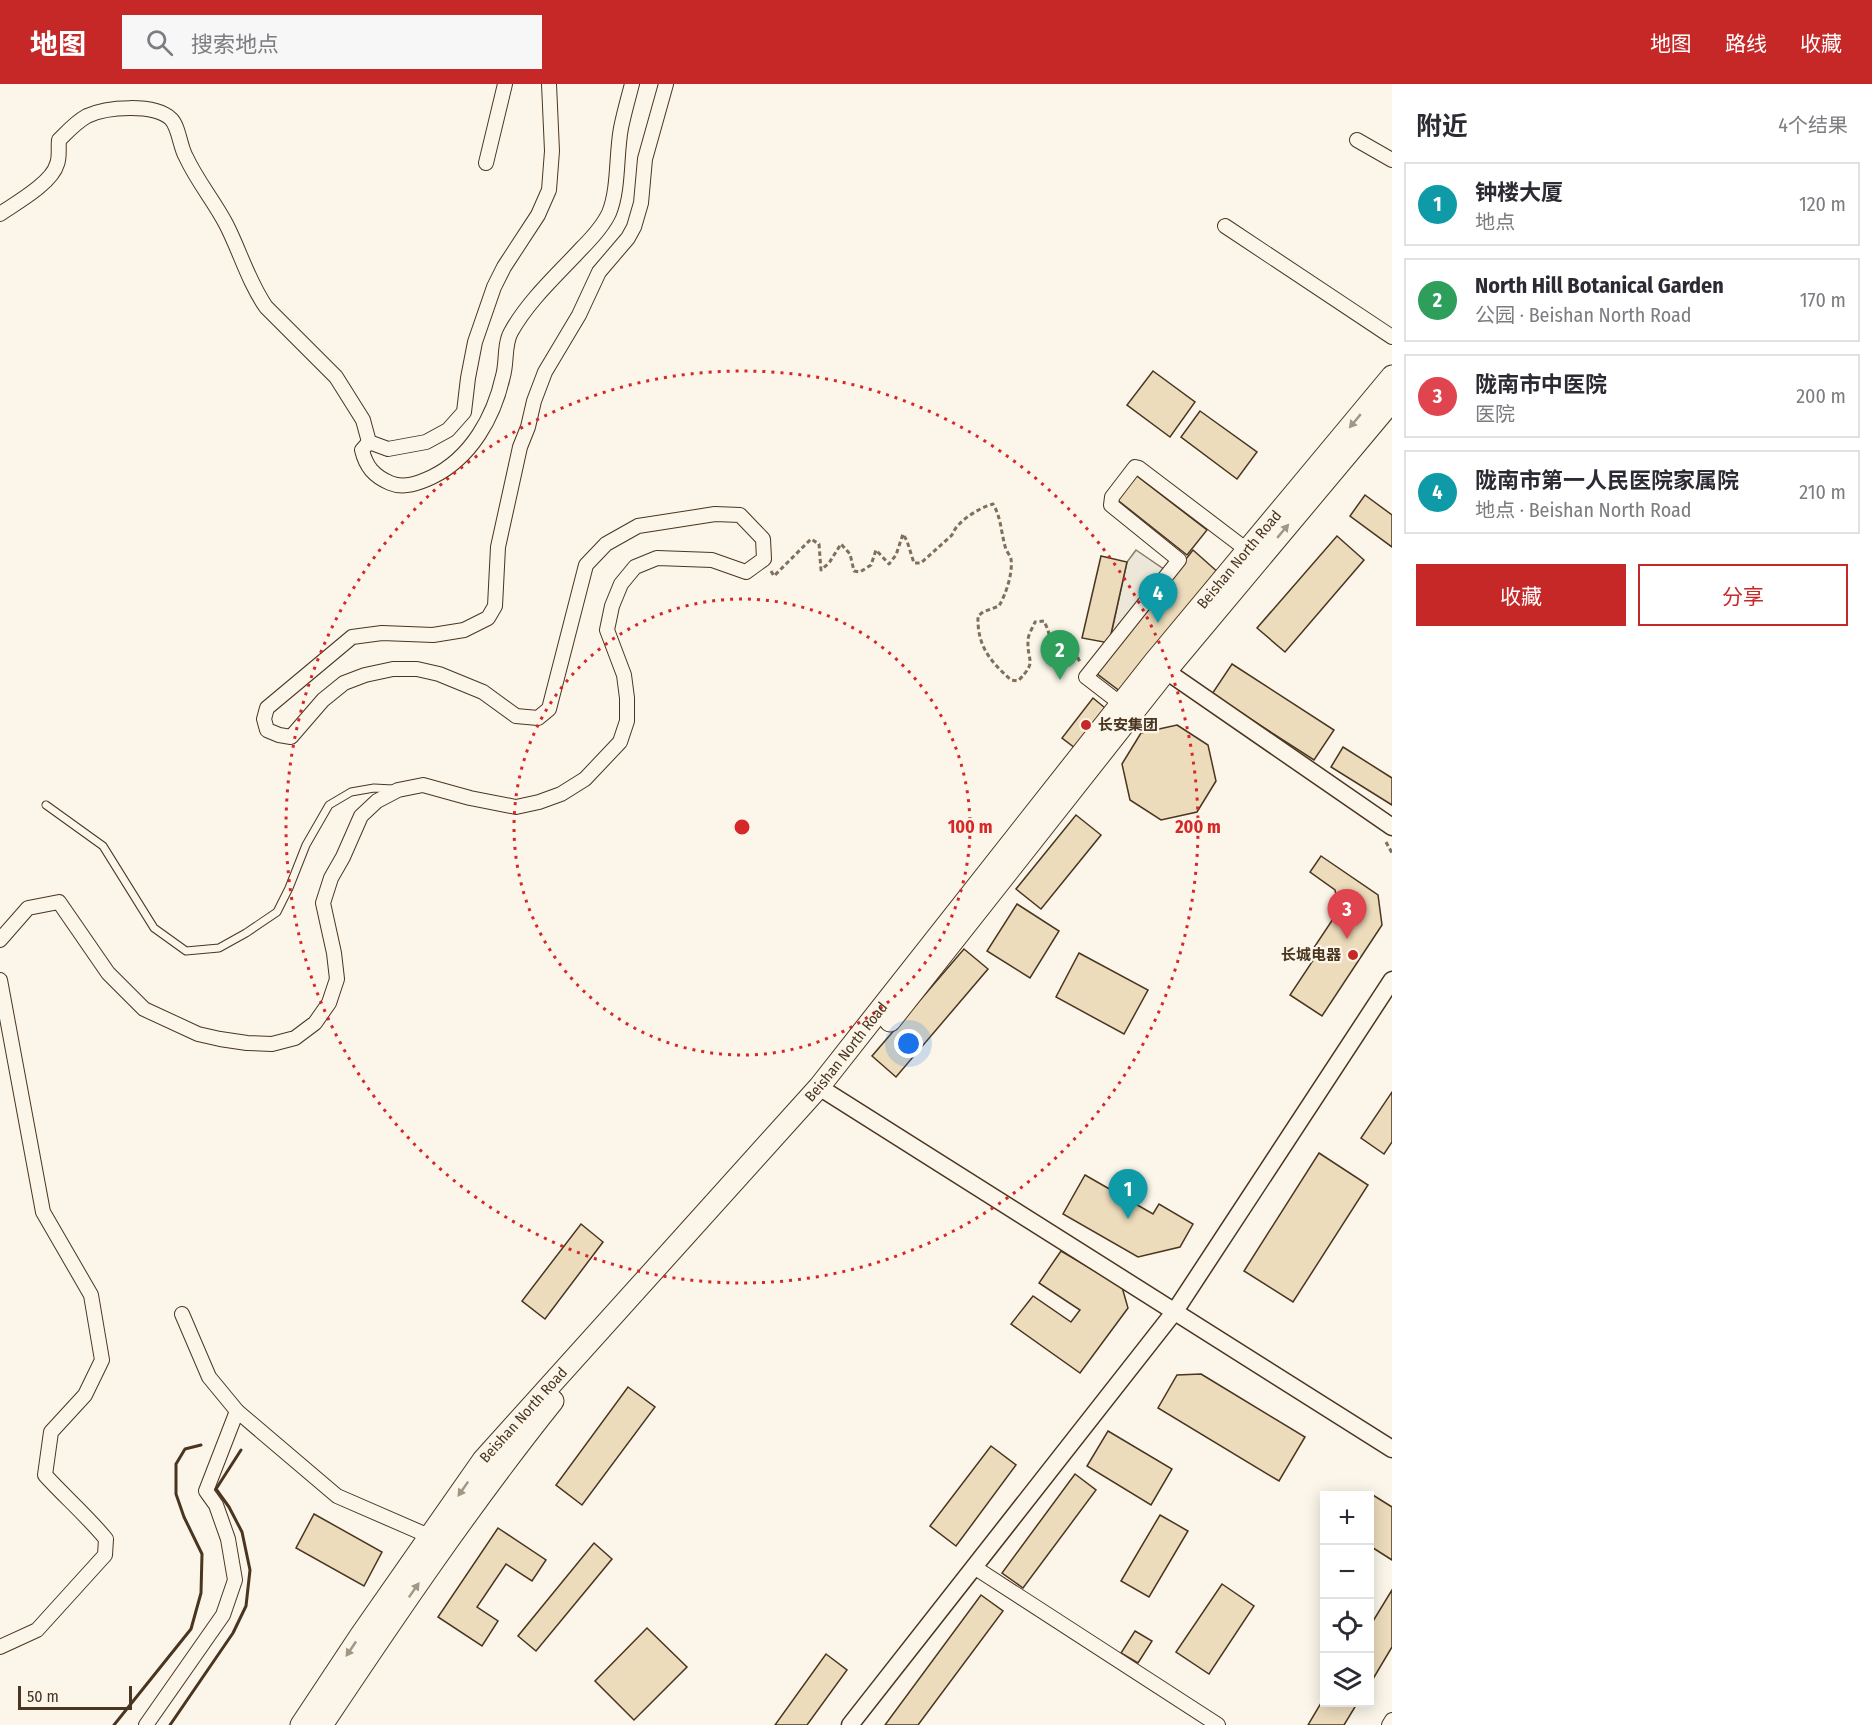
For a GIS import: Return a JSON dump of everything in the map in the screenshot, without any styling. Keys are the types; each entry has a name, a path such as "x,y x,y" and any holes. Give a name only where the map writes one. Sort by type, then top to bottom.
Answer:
{"main road":[{"name":"Beishan North Road","path":"322,1725 495,1474 575,1374 825,1091 1160,666 1247,550 1392,376"},
{"name":"Beishan North Road","path":"301,1725 483,1460 825,1091 1121,704 1160,666 1392,401"}],"street":[{"path":"486,163 505,84"},
{"path":"369,442 388,449 426,442 448,430 464,412 475,342 494,287 538,214 549,190 552,151 549,84"},
{"path":"369,442 362,450 365,463 378,477 398,487 421,482 442,472 462,456 479,437 486,425 503,377 509,334 523,313 592,237 608,215 612,201 621,128 632,84"},
{"path":"0,940 28,908 59,902 108,973 144,1009 198,1034 220,1039 272,1044 295,1038 315,1023 329,1003 337,979 323,903 331,878 362,816 377,801 398,790 423,785 470,798 516,807 561,794 585,779 620,742 627,721 624,675 607,630 612,606 621,584 635,567 657,558 712,560 746,572 765,559 763,539 740,515 716,514 638,526 606,544 586,565 549,709 538,718 516,716 483,692 439,674 417,669 393,669 365,675 344,683 323,700 291,737 267,730 264,719 267,708 352,637 382,633 433,635 465,630 488,618 495,606 498,548 520,447 528,427 534,401 545,372 579,315 599,272 628,238 634,227 641,203 645,159 666,84"},
{"path":"0,214 51,175 57,165 59,140 87,116 116,108 145,109 168,117 172,121 197,181 226,224 256,293 266,307 336,377 363,420 369,442"},
{"path":"1357,140 1392,160"},
{"path":"1224,226 1392,337"},
{"path":"1121,704 1086,677 1179,560 1111,505 1112,497 1135,467 1247,550"},
{"path":"1160,666 1391,824"},
{"path":"0,980 43,1212 92,1295 102,1360 85,1395 51,1432 45,1475 106,1539 105,1555 37,1630 0,1647"},
{"path":"850,1725 1175,1311 1392,980"},
{"path":"825,1091 1392,1449"},
{"path":"182,1314 209,1377 237,1411 337,1496 429,1536"},
{"path":"146,1725 224,1615 235,1580 228,1539 216,1505 206,1491 237,1411"},
{"path":"974,1567 1218,1725"},
{"path":"1389,1725 1392,1720"}],"lane":[{"path":"46,806 103,846 154,928 186,951 219,948 277,912 306,845 329,804 351,792 374,788 398,790"}],"path":[{"path":"765,559 774,576 811,539 819,544 821,570 829,563 841,544 850,554 854,571 860,572 871,565 876,550 889,564 896,555 903,534 915,563 921,563 952,535 954,529 975,512 993,504 998,512 1006,549 1011,557 1011,569 1005,594 999,606 978,616 978,636 987,656 1011,680 1018,681 1029,669 1028,640 1035,622 1044,621 1052,648 1060,650 1066,645 1072,646 1086,677"}],"shaded area":[{"path":"1136,550 1168,572 1110,640 1127,562"}],"building":[{"path":"1153,371 1195,402 1170,437 1127,405"},
{"path":"1200,411 1257,452 1237,479 1181,437"},
{"path":"1133,473 1207,530 1187,555 1115,498"},
{"path":"1365,495 1392,515 1392,547 1350,516"},
{"path":"1337,536 1364,560 1285,652 1257,628"},
{"path":"1193,550 1220,574 1125,695 1096,673"},
{"path":"1101,556 1127,562 1109,643 1082,638"},
{"path":"1232,664 1334,730 1314,760 1212,694"},
{"name":"长安集团","path":"1093,698 1110,712 1079,751 1062,738"},
{"path":"1177,725 1208,745 1216,781 1197,812 1161,820 1130,800 1122,764 1141,733"},
{"path":"1343,747 1392,778 1392,805 1331,767"},
{"path":"1076,815 1101,835 1041,909 1016,889"},
{"path":"1321,856 1378,895 1382,925 1322,1016 1290,995 1316,956 1311,952 1339,910 1335,890 1310,872"},
{"path":"1017,904 1059,931 1030,978 987,951"},
{"path":"964,949 988,969 896,1077 872,1056"},
{"path":"1079,953 1148,990 1124,1034 1056,997"},
{"path":"1392,1092 1392,1142 1384,1154 1361,1138"},
{"path":"1319,1153 1368,1185 1293,1302 1244,1271"},
{"path":"1085,1175 1153,1214 1159,1204 1193,1224 1180,1247 1138,1257 1063,1214"},
{"path":"581,1224 603,1242 545,1319 522,1301"},
{"path":"1061,1251 1122,1287 1128,1308 1080,1373 1011,1324 1033,1296 1071,1322 1080,1310 1039,1283"},
{"path":"1201,1374 1305,1437 1279,1481 1158,1408 1177,1375"},
{"path":"628,1387 655,1407 582,1505 556,1485"},
{"path":"1108,1431 1172,1469 1151,1505 1087,1466"},
{"path":"991,1446 1016,1465 956,1546 930,1526"},
{"path":"1075,1474 1096,1490 1023,1588 1002,1573"},
{"path":"1374,1496 1392,1507 1392,1560 1374,1549"},
{"path":"314,1514 382,1552 364,1586 296,1548"},
{"path":"1160,1515 1188,1531 1149,1597 1121,1581"},
{"path":"498,1528 546,1560 532,1581 506,1564 477,1607 498,1621 482,1646 438,1617"},
{"path":"594,1543 612,1559 536,1651 518,1636"},
{"path":"1222,1584 1254,1606 1209,1674 1176,1652"},
{"path":"1392,1590 1392,1647 1374,1677 1374,1653 1374,1619"},
{"path":"981,1595 1003,1611 918,1725 885,1725"},
{"path":"647,1628 687,1667 634,1720 595,1681"},
{"path":"1135,1631 1152,1641 1138,1663 1121,1653"},
{"path":"826,1654 847,1670 807,1725 775,1725"},
{"path":"1320,1705 1320,1707 1355,1707 1344,1725 1308,1725"}],"wall":[{"path":"114,1725 191,1629 201,1593 202,1554 184,1517 176,1494 176,1464 185,1449 201,1445"},
{"path":"170,1725 233,1633 246,1606 250,1570 242,1532 229,1507 216,1489 241,1450"}],"place":[{"name":"陇南市第一人民医院家属院","path":"1158,623"},
{"name":"North Hill Botanical Garden","path":"1060,680"},
{"name":"长安集团","path":"1086,725"},
{"name":"陇南市中医院","path":"1347,939"},
{"name":"长城电器","path":"1353,955"},
{"name":"钟楼大厦","path":"1128,1219"}]}
